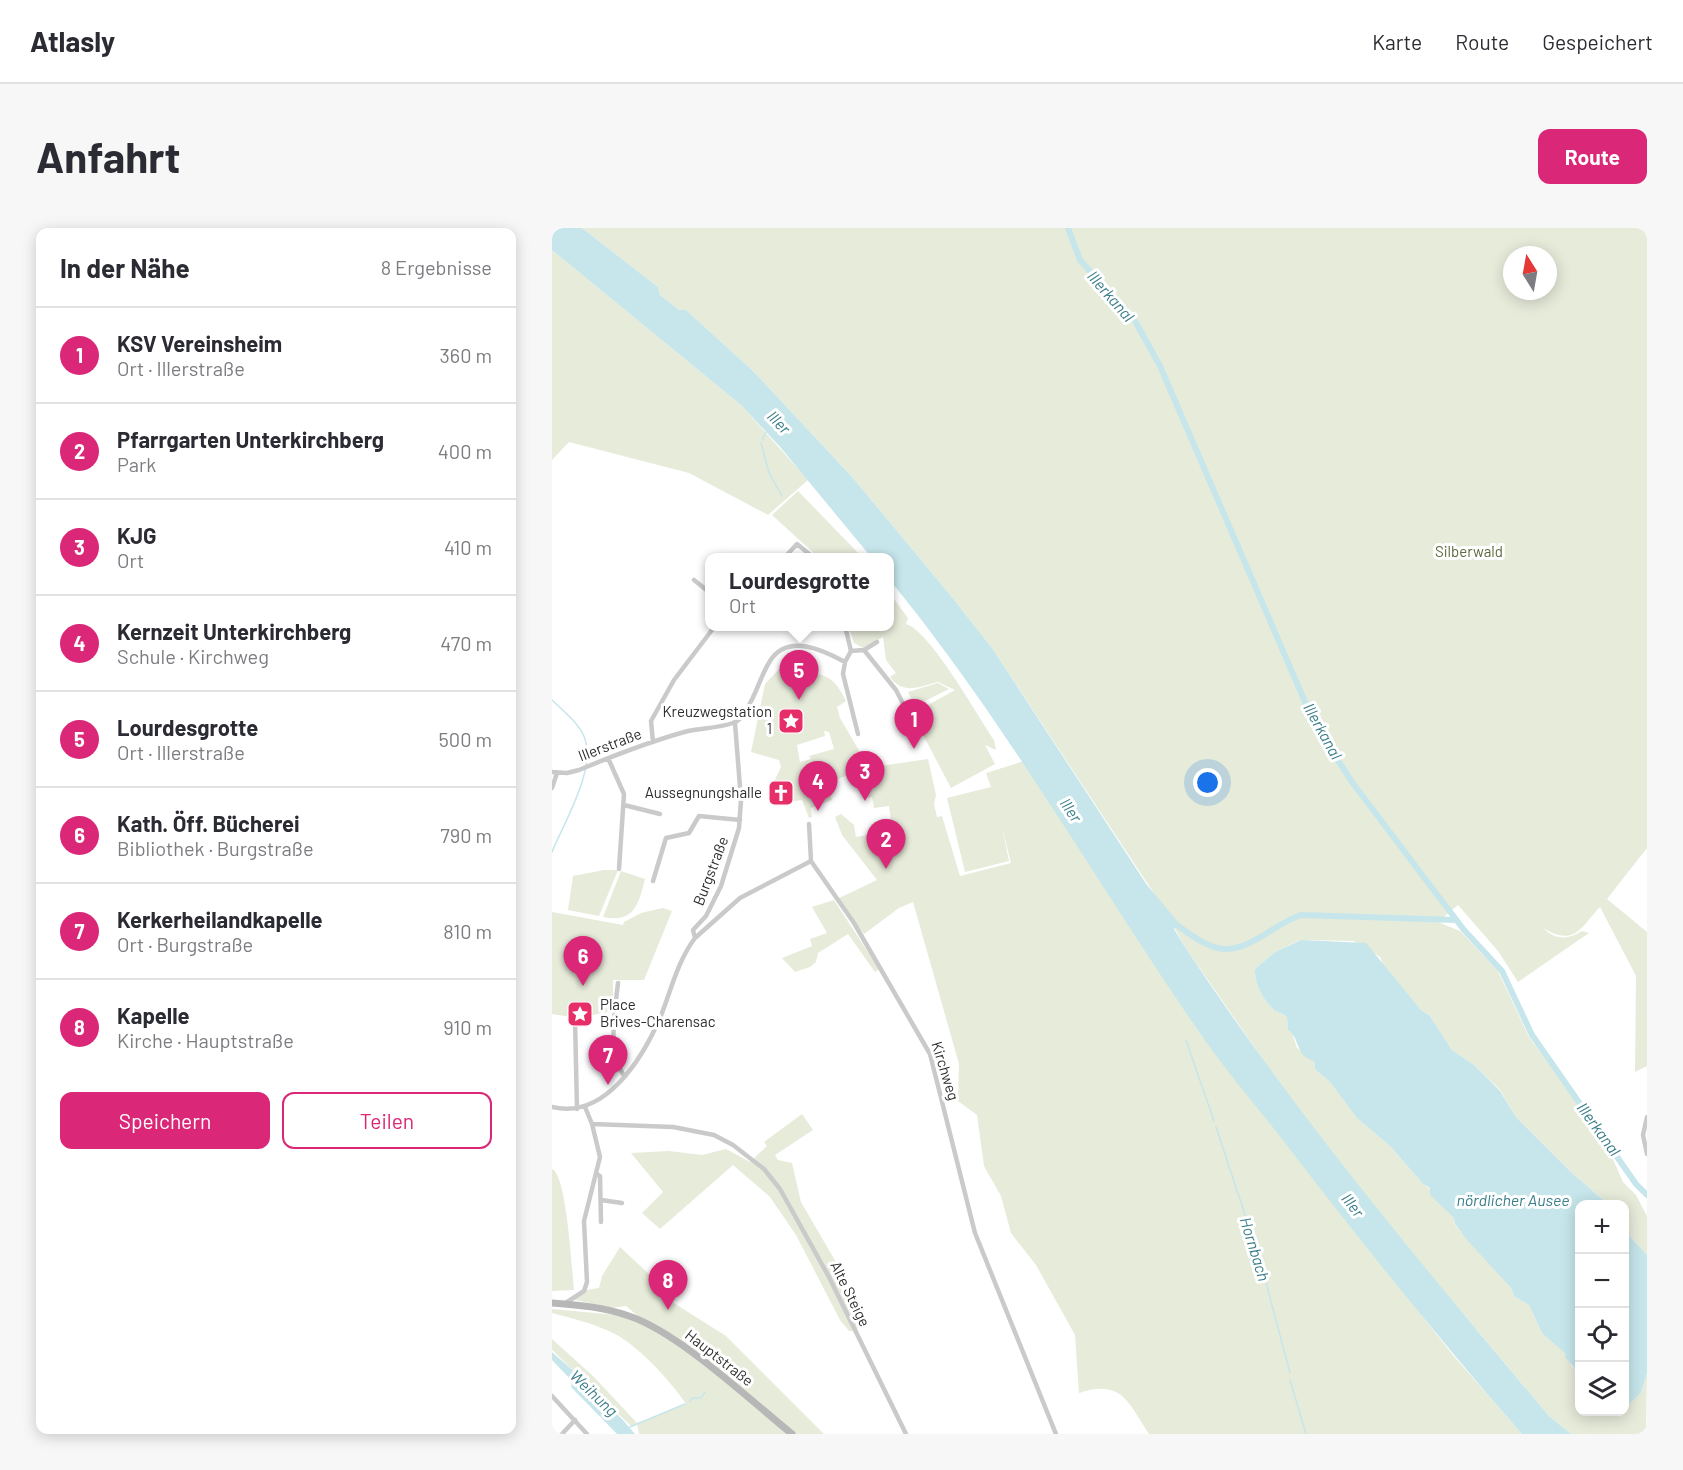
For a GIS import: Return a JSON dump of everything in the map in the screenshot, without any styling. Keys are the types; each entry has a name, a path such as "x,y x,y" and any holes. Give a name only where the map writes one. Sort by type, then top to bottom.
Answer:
{"main road":[{"name":"Hauptstraße","path":"552,1303 607,1309 631,1316 654,1328 673,1339 792,1434"}],"street":[{"path":"789,553 797,544 808,553"},
{"path":"694,580 705,589"},
{"path":"653,742 651,721 674,680 712,631"},
{"path":"846,631 851,651 845,662 843,675 858,734"},
{"path":"851,651 864,650 877,642"},
{"path":"735,723 744,715 769,662 779,652 789,647 812,646 845,662"},
{"path":"864,650 896,690 914,725"},
{"name":"Illerstraße","path":"554,772 579,770 653,742 710,726 735,723"},
{"name":"Burgstraße","path":"578,1109 600,1099 624,1076 651,1035 682,959 695,939 693,930 706,916 721,886 734,849 739,820 735,723"},
{"path":"608,758 624,794 619,869"},
{"path":"552,788 554,772"},
{"path":"624,806 660,814"},
{"path":"653,881 666,838 689,833 699,816 739,820"},
{"path":"695,939 730,904 811,861 809,824"},
{"name":"Kirchweg","path":"811,861 854,923 927,1046 975,1233 1056,1434"},
{"path":"618,983 614,1031 618,1063 624,1076"},
{"path":"552,1107 578,1109 575,1019"},
{"path":"564,1304 584,1291 587,1282 584,1221 600,1155 585,1107"},
{"path":"1647,1116 1643,1135 1647,1154"},
{"name":"Alte Steige","path":"592,1124 673,1127 714,1135 733,1145 764,1170 780,1189 830,1277 906,1434"},
{"path":"597,1174 600,1176 601,1222"},
{"path":"601,1200 622,1203"},
{"path":"552,1396 586,1434"},
{"path":"562,1434 575,1420"}],"green space":[{"name":"Silberwald","path":"582,228 1647,228 1647,848 1607,899 1647,932 1647,1066 1635,1072 1636,976 1600,907 1582,928 1570,935 1563,936 1543,928 1557,937 1572,936 1582,931 1589,933 1518,982 1498,951 1458,905 1438,922 1460,931 1498,971 1529,1037 1605,1141 1623,1182 1636,1195 1647,1216 1647,1255 1629,1235 1629,1200 1603,1200 1572,1173 1516,1117 1500,1090 1474,1065 1452,1050 1430,1016 1421,1010 1384,966 1380,957 1354,941 1300,940 1275,952 1255,969 1260,991 1274,1010 1287,1017 1288,1030 1292,1033 1297,1048 1314,1061 1315,1069 1330,1082 1356,1117 1391,1147 1430,1189 1431,1195 1454,1218 1455,1225 1511,1288 1514,1296 1529,1305 1542,1333 1567,1354 1575,1369 1575,1416 1629,1416 1629,1404 1641,1393 1647,1373 1646,1434 1571,1434 1549,1416 1378,1212 1287,1094 1187,950 1159,901 992,648 951,596 853,478 754,372 686,310 679,310 660,295 658,287"},
{"path":"552,250 741,405 808,480 768,515 689,473 569,442 552,460"},
{"path":"798,491 858,553 814,553 772,515"},
{"path":"894,599 908,618 906,624 928,642 994,740 996,750 985,745 995,764 951,788 912,714 955,690 938,682 912,688 900,686 890,677 896,673 886,660 883,637 863,648 854,643 850,631 894,631"},
{"path":"781,667 801,673 825,676 839,688 846,701 837,707 840,718 867,764 880,766 928,759 936,795 934,804 937,817 942,816 960,876 1011,863 1002,827 1009,861 965,872 947,798 991,787 986,773 1024,761 1199,1032 1452,1354 1522,1434 1149,1434 1129,1403 1115,1391 1093,1389 1079,1393 1075,1335 1036,1265 1011,1233 1001,1196 984,1166 977,1115 958,1101 959,1064 913,902 899,908 864,934 837,899 877,880 842,835 835,817 841,814 854,825 856,837 873,834 871,824 891,820 889,806 874,808 872,797 866,798 862,777 853,775 828,784 832,800 811,808 812,817 809,818 802,800 775,804 772,786 781,767 779,760 751,752 765,684","holes":["824,731 829,732 834,749 809,756 811,759 800,762 797,745 825,736"]},
{"path":"938,683 949,689 915,706 908,692"},
{"path":"604,870 618,870 599,916 568,910 573,876"},
{"path":"621,871 645,879 640,897 628,915 603,917"},
{"path":"834,900 879,969 875,972 848,934 818,953 816,962 810,967 795,972 782,958 812,946 810,939 827,933 812,907"},
{"path":"663,908 672,911 644,980 613,980 613,1011 577,1018 552,1014 552,912 623,925 624,922 641,913"},
{"path":"802,1114 813,1130 775,1155 778,1160 792,1163 801,1202 840,1269 858,1325 857,1331 849,1331 840,1320 796,1235 770,1197 733,1165 660,1229 642,1213 663,1192 631,1153 669,1151 702,1155 726,1149 750,1162 767,1146 764,1142"},
{"path":"552,1169 557,1175 565,1205 574,1290 552,1291"},
{"path":"620,1247 649,1274 650,1288 726,1336 824,1434 639,1434 637,1424 631,1426 552,1350 552,1339 593,1376 637,1423 686,1404 652,1363 619,1336 581,1321 552,1313 552,1309 639,1317 626,1306 612,1308 571,1299 586,1290 599,1288 602,1276"}],"water":[{"name":"Iller","path":"552,228 582,228 658,287 660,295 679,310 686,310 754,372 853,478 992,648 1147,885 1178,922 1174,929 1187,950 1316,1130 1407,1246 1501,1359 1549,1416 1571,1434 1522,1434 1405,1295 1208,1045 972,688 894,585 894,553 868,553 781,448 741,405 552,250"},
{"name":"nördlicher Ausee","path":"1301,940 1366,943 1421,1010 1430,1016 1452,1050 1474,1065 1500,1091 1516,1117 1572,1173 1603,1200 1575,1200 1575,1368 1565,1357 1566,1354 1542,1333 1529,1305 1514,1296 1511,1288 1468,1241 1455,1224 1454,1218 1430,1195 1430,1188 1423,1184 1391,1147 1356,1117 1330,1082 1315,1069 1314,1061 1300,1051 1295,1038 1288,1030 1287,1017 1270,1006 1256,980 1255,969 1275,952"},
{"path":"1629,1235 1647,1255 1647,1373 1641,1393 1629,1404"},
{"path":"552,1353 608,1403 634,1434 617,1434 571,1387 572,1381 552,1360"}],"waterway":[{"name":"Illerkanal","path":"1068,228 1080,260 1135,321 1160,366 1315,725 1352,782 1432,888 1464,930 1502,971 1532,1035 1636,1184 1647,1195"},
{"name":"Iller","path":"762,440 766,432"},
{"path":"761,443 769,473 782,496"},
{"name":"Weihung","path":"552,700 577,725 587,747 587,762 578,794 552,852"},
{"path":"1171,925 1177,925 1202,942 1223,949 1244,945 1301,915 1456,920"},
{"name":"Hornbach","path":"1186,1040 1214,1121"},
{"name":"Hornbach","path":"1216,1127 1260,1260 1290,1373"},
{"name":"Weihung","path":"552,1353 591,1387"},
{"name":"Hornbach","path":"1290,1380 1306,1434"},
{"path":"690,1401 692,1398 701,1398 705,1392"},
{"name":"Weihung","path":"596,1393 604,1400"},
{"name":"Weihung","path":"608,1403 616,1413"},
{"path":"630,1427 685,1404"},
{"name":"Weihung","path":"621,1419 634,1434"}],"place":[{"name":"Lourdesgrotte","path":"799,700"},
{"name":"Kreuzwegstation 1","path":"791,721"},
{"name":"KSV Vereinsheim","path":"914,749"},
{"name":"Aussegnungshalle","path":"781,793"},
{"name":"KJG","path":"865,801"},
{"name":"Kernzeit Unterkirchberg","path":"818,811"},
{"name":"Pfarrgarten Unterkirchberg","path":"886,869"},
{"name":"Kath. Öff. Bücherei","path":"583,986"},
{"name":"Place Brives-Charensac","path":"580,1014"},
{"name":"Kerkerheilandkapelle","path":"608,1085"},
{"name":"Kapelle","path":"668,1310"}]}
